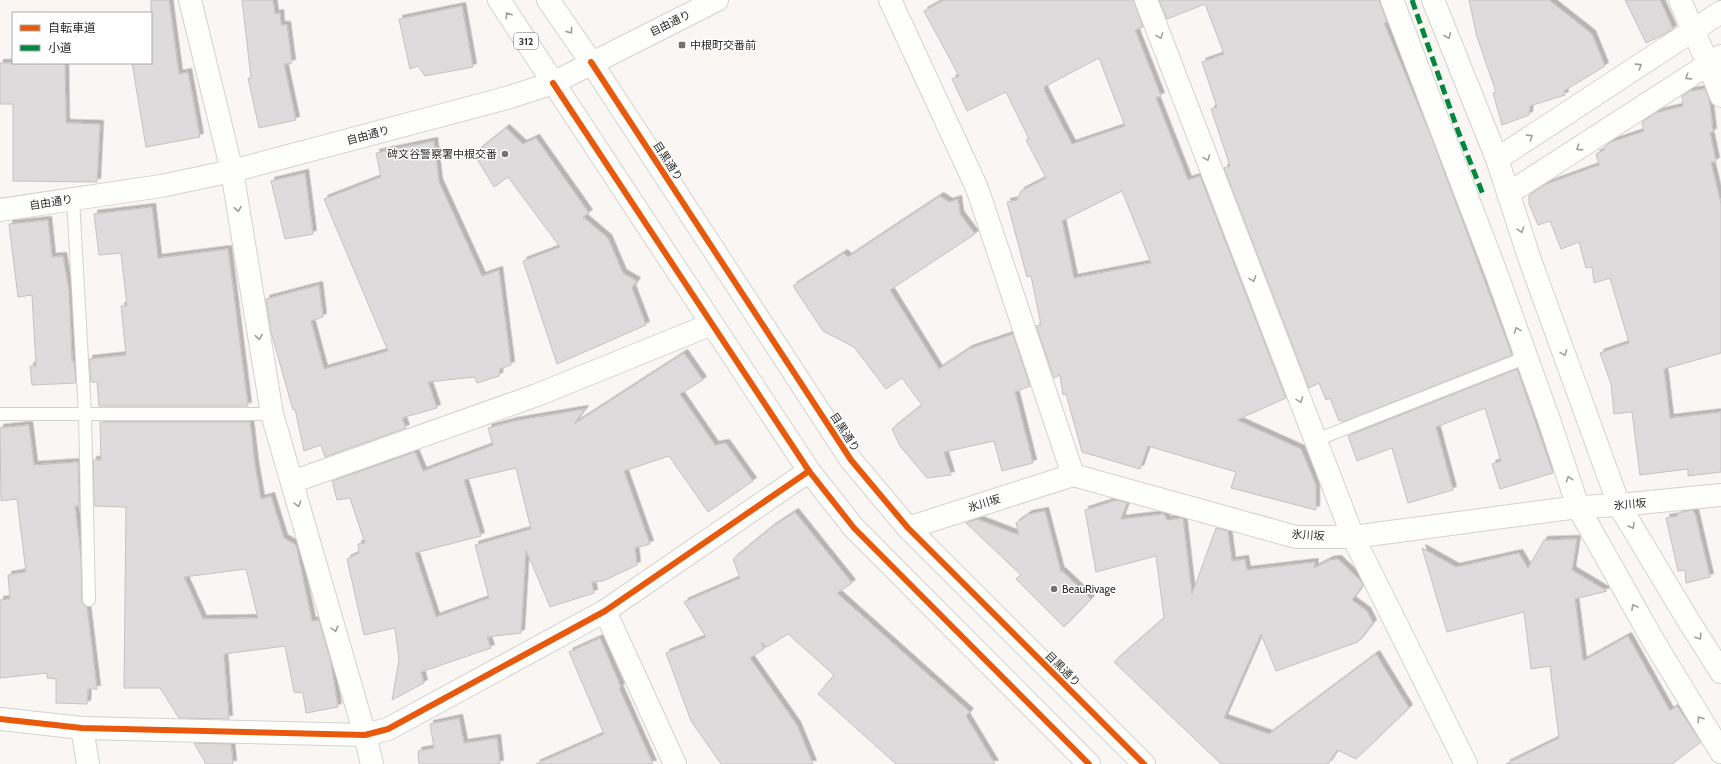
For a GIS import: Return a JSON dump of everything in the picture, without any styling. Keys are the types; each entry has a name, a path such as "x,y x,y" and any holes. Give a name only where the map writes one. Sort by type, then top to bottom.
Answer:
{"street":[{"path":"190,0 232,170 272,414 365,735 372,764"},
{"name":"312","path":"499,0 809,471 854,528 1089,764"},
{"name":"目黒通り","path":"548,0 591,62 851,460 908,528 1144,764"},
{"name":"自由通り","path":"0,210 72,198 161,186 232,170 510,98 553,83 591,62 717,0"},
{"path":"890,0 977,188 1073,476"},
{"path":"1146,0 1353,537 1466,764"},
{"path":"1392,0 1497,275 1527,357 1578,507 1654,642 1721,752"},
{"path":"1433,0 1497,158 1530,260 1619,505 1721,672"},
{"path":"1680,0 1700,49 1715,60 1721,96"},
{"path":"1497,158 1721,12"},
{"path":"1509,193 1715,60"},
{"path":"292,482 537,395 712,324"},
{"path":"0,719 82,728 365,735 388,729 605,611 809,471"},
{"name":"氷川坂","path":"908,528 1073,476 1296,537 1353,537 1578,507 1619,505 1721,495"},
{"path":"605,611 675,764"},
{"path":"82,728 88,764"}],"lane":[{"path":"72,198 85,415 89,600"},
{"path":"1316,440 1527,357"},
{"path":"0,414 272,414"}],"building":[{"path":"151,0 169,0 179,74 188,72 200,137 146,147 132,64 152,64"},
{"path":"242,0 273,0 275,14 280,13 281,25 287,25 292,63 284,64 296,120 259,128 248,78 251,78"},
{"path":"944,0 1134,0 1143,27 1135,30 1161,96 1156,98 1188,180 1200,176 1286,398 1237,420 1301,449 1316,485 1316,510 1231,488 1236,472 1148,446 1140,469 1082,452 1066,394 1063,395 1060,375 1054,378 1036,326 1041,325 1031,276 1027,277 1007,202 1017,200 1021,191 1046,178 1026,140 1029,139 1006,92 967,111 952,79 959,76 924,11","holes":["1099,58 1125,126 1072,144 1044,90 1044,87","1122,191 1151,263 1074,278 1062,221"]},
{"path":"1159,0 1379,0 1387,22 1384,23 1433,141 1512,355 1343,422 1342,420 1339,421 1330,398 1326,400 1319,383 1309,388 1224,168 1230,166 1211,109 1217,107 1202,62 1224,54 1205,4 1167,19"},
{"path":"1469,0 1549,0 1592,34 1605,66 1564,91 1565,95 1530,106 1529,115 1502,125 1493,93 1496,92 1477,37"},
{"path":"1625,0 1660,0 1673,29 1646,43"},
{"path":"462,6 473,67 425,76 418,66 410,69 399,19"},
{"path":"0,63 65,64 66,123 100,124 97,182 13,181 13,104 0,104"},
{"path":"1705,89 1709,98 1713,132 1710,133 1716,161 1711,163 1721,204 1721,353 1664,369 1670,418 1721,412 1721,472 1688,476 1688,469 1640,475 1632,412 1614,414 1611,384 1600,353 1629,343 1610,278 1594,283 1592,267 1586,268 1579,242 1561,249 1550,221 1538,225 1529,204 1529,195 1544,185 1599,165 1596,154 1604,150 1605,146 1611,142 1644,131 1642,122 1655,113 1683,106 1682,96 1690,91"},
{"path":"506,128 523,144 536,138 589,213 583,217 608,238 623,273 637,281 632,288 646,325 557,364 523,261 560,247 508,177 494,187 474,154"},
{"path":"434,141 439,182 482,276 499,270 511,365 500,369 499,376 477,383 475,377 428,382 437,408 402,418 406,428 325,457 321,445 304,451 295,409 293,410 271,332 266,299 319,285 323,317 311,321 324,369 388,351 324,199 381,177 376,153"},
{"path":"305,173 313,234 285,239 271,181"},
{"path":"940,196 949,202 958,199 960,214 975,234 890,290 939,369 969,349 1013,334 1030,386 1015,392 1033,463 1002,471 994,441 944,452 951,475 927,478 900,446 892,429 922,405 902,378 886,389 854,347 823,331 793,286 844,253 848,257"},
{"path":"152,207 158,258 228,249 248,406 99,406 97,382 91,382 89,359 126,355 121,306 127,306 121,253 99,255 94,214"},
{"path":"48,220 52,257 63,256 69,292 72,361 74,361 76,383 32,385 30,366 36,366 32,295 18,297 9,224"},
{"path":"684,353 703,380 680,394 715,445 726,443 753,481 708,512 669,456 624,471 650,544 635,548 637,565 603,581 592,582 594,593 550,607 526,550 521,633 487,637 491,648 421,672 424,683 392,700 399,660 395,628 364,635 347,559 359,553 358,544 365,543 350,498 337,500 332,481 415,452 423,471 493,445 488,428 514,421 585,409 574,424","holes":["516,468 531,529 475,545 489,598 436,617 415,553 481,536 464,480"]},
{"path":"1517,369 1553,473 1500,489 1492,464 1501,461 1485,408 1436,427 1453,490 1408,503 1392,448 1357,461 1348,436"},
{"path":"100,422 250,422 261,499 271,496 284,538 296,545 312,621 319,620 330,658 338,707 306,713 303,693 294,692 285,646 224,654 229,719 179,718 160,688 124,688 126,507 94,506 93,460 101,460","holes":["246,569 258,618 203,619 184,577"]},
{"path":"29,425 34,465 78,462 79,506 75,506 81,557 82,600 83,604 87,607 97,689 88,689 87,704 56,703 56,679 47,678 47,673 0,678 0,600 10,599 8,575 26,572 17,499 1,501 0,428"},
{"path":"1117,500 1127,503 1121,519 1164,514 1167,520 1183,518 1192,594 1216,528 1228,531 1232,561 1245,559 1247,570 1315,562 1314,568 1330,560 1338,559 1360,580 1363,585 1352,600 1367,611 1373,623 1358,642 1276,671 1261,634 1224,718 1269,734 1376,654 1409,708 1356,759 1337,750 1328,764 1221,764 1114,662 1164,618 1156,556 1096,572 1085,510"},
{"path":"1693,510 1695,513 1710,577 1686,583 1685,570 1678,571 1666,518 1678,516 1678,513"},
{"path":"1045,511 1061,572 1062,571 1091,599 1064,627 1016,579 1021,575 966,523 977,519 1019,535 1016,523 1029,514"},
{"path":"795,512 852,583 837,593 970,712 966,716 995,764 896,764 818,694 834,675 788,634 767,647 761,642 764,649 750,658 797,725 813,764 721,764 691,721 666,653 706,637 684,602 740,578 733,559 772,527"},
{"path":"1577,539 1572,570 1607,591 1575,599 1583,661 1628,636 1670,711 1677,706 1701,742 1672,764 1506,764 1559,738 1550,666 1531,669 1524,612 1447,632 1422,548 1456,567 1519,553 1528,568 1544,540"},
{"path":"600,638 621,687 619,688 653,764 536,764 604,734 569,652"},
{"path":"459,718 464,743 497,738 500,764 419,764 418,751 434,748 430,724"},
{"path":"194,743 231,744 233,764 206,764"}],"marked path":[{"path":"1412,0 1458,131 1484,197"}],"cycle path":[{"path":"591,62 851,460 908,528 1144,764"},
{"path":"553,83 809,471 854,528 1089,764"},
{"path":"0,719 82,728 365,735 388,729 605,611 809,471"}],"place":[{"name":"中根町交番前","path":"682,45"},
{"name":"碑文谷警察署中根交番","path":"505,154"},
{"name":"BeauRivage","path":"1054,589"}]}
